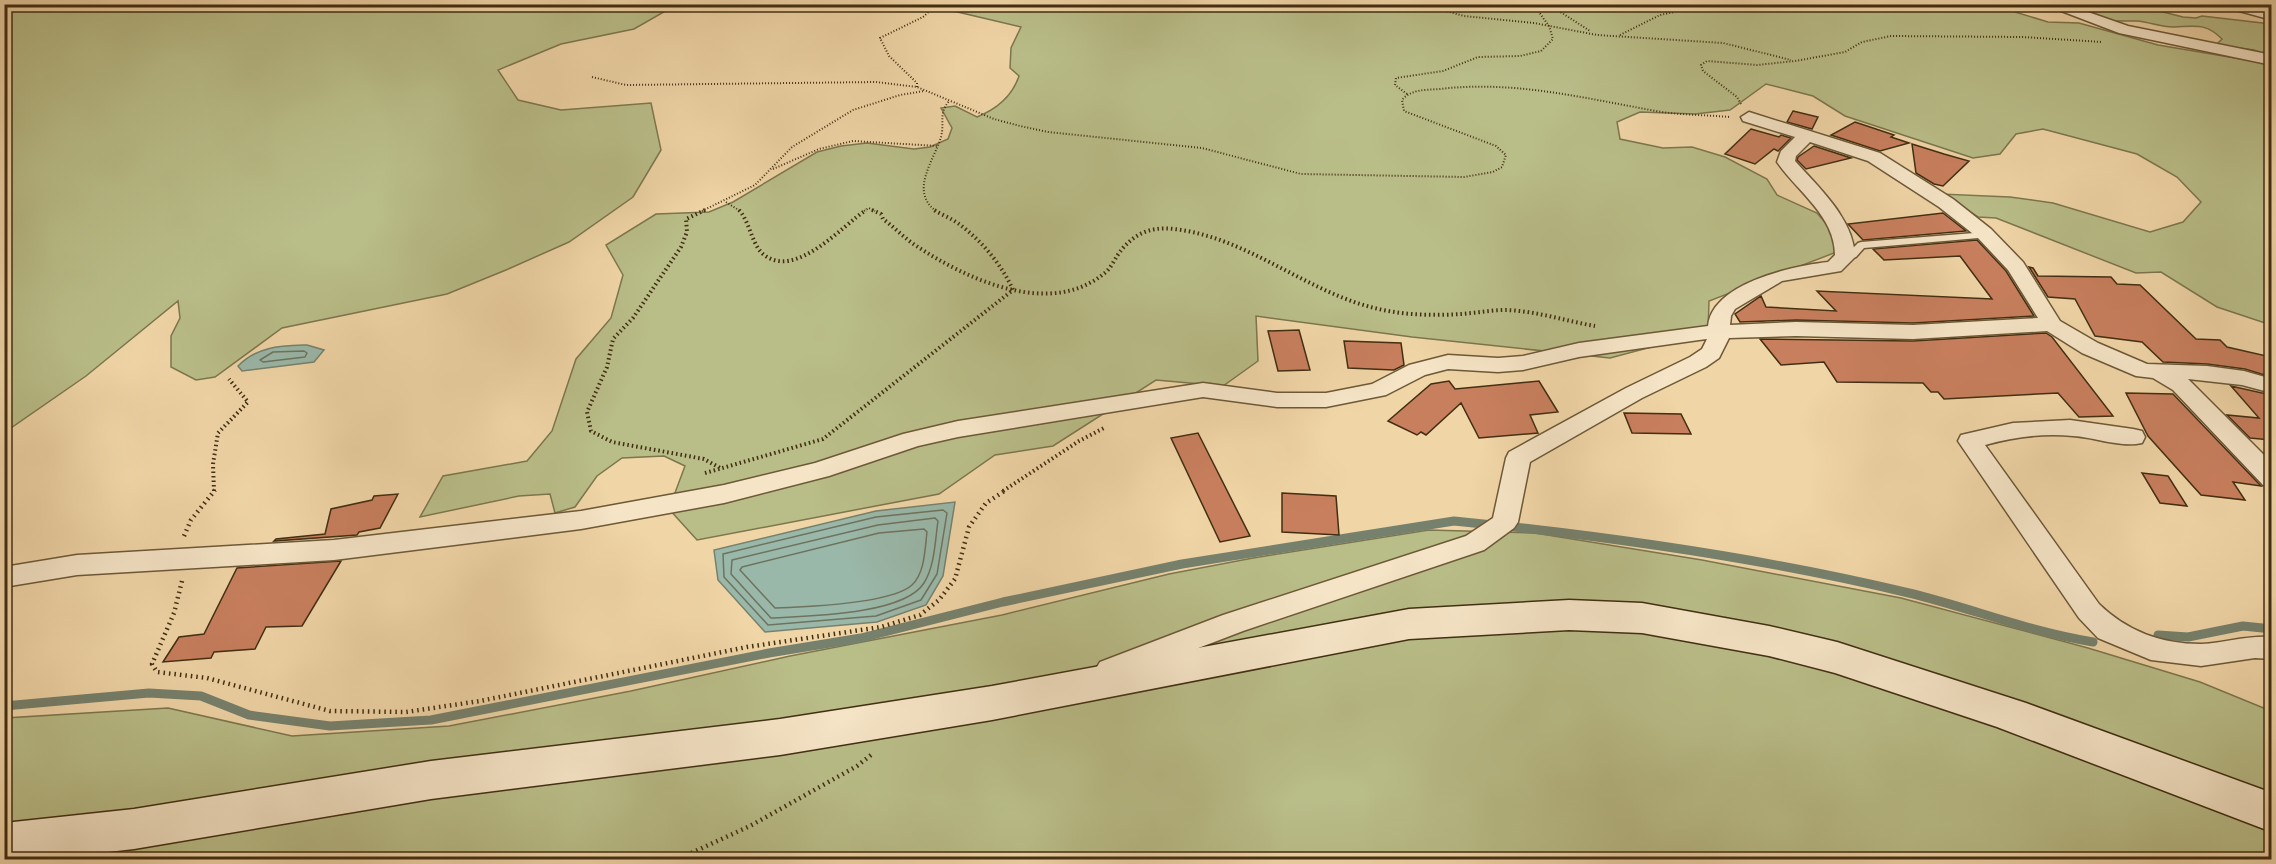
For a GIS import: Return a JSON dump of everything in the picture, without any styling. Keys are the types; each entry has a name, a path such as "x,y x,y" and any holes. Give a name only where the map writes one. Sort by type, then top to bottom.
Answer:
{"street":[{"path":"2050,4 2124,30 2271,60"},
{"path":"2221,4 2271,16"},
{"path":"1749,117 1874,158 1946,203 1987,235 2016,266 2046,311 2051,324 2062,333 2116,361 2144,371 2207,373 2244,378 2271,386"},
{"path":"1066,687 1233,623 1475,543 1505,522 1518,458 1543,442 1634,393 1698,362 1711,353 1719,332 1720,315 1728,305 1775,277 1799,271 1834,267 1845,258 1844,243 1836,222 1786,162 1787,155 1805,136"},
{"path":"4,577 77,565 334,550 658,508 820,470 912,440 958,429 1096,409 1185,392 1203,390 1277,400 1326,400 1378,390 1417,370 1448,362 1498,365 1523,363 1545,360 1579,350 1719,332 1796,328 1832,332 1913,332 2051,324"},
{"path":"2161,373 2181,385 2271,479"},
{"path":"2133,437 2046,425 2007,430 1970,441 2089,610 2108,630 2151,649 2180,654 2271,648"},
{"path":"4,843 134,829 431,780 780,737 993,703 1066,687 1409,624 1569,615 1642,618 1769,641 1837,658 2011,715 2271,813"}],"lane":[{"path":"1845,258 1852,255 1861,245 1987,235"}],"path":[{"path":"1421,4 1464,16 1549,26 1597,35 1703,40 1744,47 1795,61"},
{"path":"1407,94 1395,85 1396,78 1443,71 1472,58 1520,56 1541,51 1552,43 1549,26 1533,4"},
{"path":"1548,4 1597,35"},
{"path":"917,87 917,83 889,56 880,38 887,32 917,21 930,13 935,6"},
{"path":"1617,37 1660,15 1674,12"},
{"path":"1749,117 1737,97 1710,77 1701,65 1707,61 1757,64 1795,61 1845,52 1862,42 1891,36 2023,37 2106,42"},
{"path":"592,77 626,85 704,86 825,81 876,82 917,87 994,119 1029,128 1202,148 1301,174 1464,177 1493,172 1502,166 1506,155 1496,146 1404,111 1402,100 1407,94 1454,87 1525,87 1563,92 1664,112 1749,117"},
{"path":"722,469 704,459 612,442 591,431 587,412 607,367 614,339 633,318 681,247 687,232 686,219 704,208 726,201 755,185 792,147 853,110 900,95 925,91"},
{"path":"949,101 940,111 944,127 926,173 922,190 929,206 971,232 1009,277 1013,290"},
{"path":"771,170 819,149 852,141 871,140 938,146"},
{"path":"726,201 737,206 745,216 752,227 754,241 762,255 772,259 793,259 811,252 868,208 881,214 913,244 968,275 1013,290 1061,293 1087,284 1108,271 1129,241 1142,230 1157,228 1188,231 1227,242 1328,292 1391,313 1459,314 1506,310 1606,326"},
{"path":"695,475 823,439 1013,290"},
{"path":"229,378 234,387 245,394 248,402 218,433 213,464 216,489 191,520 184,538 187,560 174,613 152,664 157,672 207,678 330,711 374,713 417,710 480,700 747,647 880,627 920,615 939,600 955,579 969,527 986,503 1079,441 1110,425"},
{"path":"683,860 804,796 857,765 874,752"}],"green space":[{"path":"5,4 676,5 634,29 561,44 498,70 518,100 561,110 651,103 661,150 633,197 569,242 447,294 282,328 215,377 196,380 171,367 171,336 180,318 178,301 86,376 5,432"},
{"path":"2016,4 2015,12 2048,22 2079,23 2158,45 2271,64 2271,325 2217,307 2161,272 2136,273 1996,218 1978,217 1942,194 2010,197 2053,203 2150,232 2183,222 2201,202 2177,177 2137,154 2043,129 2016,134 2000,154 1973,158 1845,116 1813,96 1766,84 1730,110 1695,114 1640,112 1617,122 1620,139 1663,148 1692,147 1725,157 1767,179 1777,195 1817,213 1847,248 1709,301 1708,332 1610,358 1412,337 1256,316 1258,361 1223,386 1156,380 1053,446 995,455 939,494 697,540 669,509 685,466 664,456 622,458 597,476 575,507 555,513 550,494 519,496 420,517 443,476 527,461 552,431 576,359 611,318 623,275 606,245 656,214 709,212 733,202 817,152 867,143 914,149 930,147 948,139 952,128 941,108 955,106 977,117 1003,101 1019,76 1010,68 1011,48 1021,27 945,9 942,5"},
{"path":"2077,5 2135,5 2183,17 2202,16 2271,24 2271,57 2254,50 2216,45 2222,39 2206,28 2166,27 2137,21 2096,19 2082,12"},
{"path":"1429,530 1535,533 1702,560 1901,598 2088,648 2200,682 2271,711 2271,859 5,860 5,718 168,708 292,736 449,726 1002,615 1169,574"}],"water":[{"path":"307,345 324,350 314,362 242,371 238,366 253,354 270,348"},
{"path":"955,502 943,576 926,605 877,622 765,632 718,580 714,550 876,511"}],"building":[{"path":"1793,111 1818,117 1812,129 1787,122"},
{"path":"1855,122 1894,135 1891,137 1909,143 1880,151 1831,135"},
{"path":"1751,129 1791,138 1778,151 1774,149 1755,164 1725,154"},
{"path":"1912,144 1969,161 1943,186 1934,184 1916,173"},
{"path":"1814,146 1851,158 1806,169 1797,160 1798,157"},
{"path":"1943,213 1966,231 1863,240 1848,224"},
{"path":"1977,240 2006,271 2034,316 1913,323 1796,320 1740,322 1735,314 1761,296 1766,307 1836,311 1817,291 1992,299 1960,256 1884,260 1873,249"},
{"path":"2029,267 2033,268 2038,276 2111,277 2117,284 2140,285 2196,339 2220,340 2227,347 2271,357 2271,377 2245,369 2163,362 2142,342 2095,336 2075,299 2048,297"},
{"path":"1299,330 1310,370 1278,371 1268,331"},
{"path":"2046,333 2052,337 2113,416 2079,417 2058,393 1944,399 1938,392 1931,392 1923,383 1837,382 1824,362 1781,365 1760,339 1913,341"},
{"path":"1344,341 1401,343 1404,365 1394,370 1348,368"},
{"path":"1449,381 1455,389 1539,381 1558,412 1530,415 1538,433 1479,438 1461,403 1426,435 1421,432 1417,435 1388,421 1431,384"},
{"path":"2231,386 2271,395 2271,440 2250,438 2227,415 2259,418"},
{"path":"2126,393 2173,394 2261,486 2233,482 2245,500 2201,495 2148,436"},
{"path":"1624,413 1681,414 1691,434 1632,433"},
{"path":"1198,433 1250,536 1220,542 1171,438"},
{"path":"2142,473 2168,476 2187,506 2160,503"},
{"path":"1282,493 1336,496 1339,535 1282,532"},
{"path":"398,494 380,528 359,532 357,535 274,541 325,534 331,509 372,500 374,496"},
{"path":"341,561 302,626 266,627 255,649 214,652 211,658 163,662 179,637 204,634 237,568"}],"waterway":[{"path":"4,706 149,693 201,696 249,715 330,726 431,720 769,653 861,638 1003,602 1182,564 1454,521 1493,525"},
{"path":"1505,526 1658,545 1809,571 1909,593 2023,626 2093,642"},
{"path":"2158,635 2188,637 2243,626 2272,629"}]}
